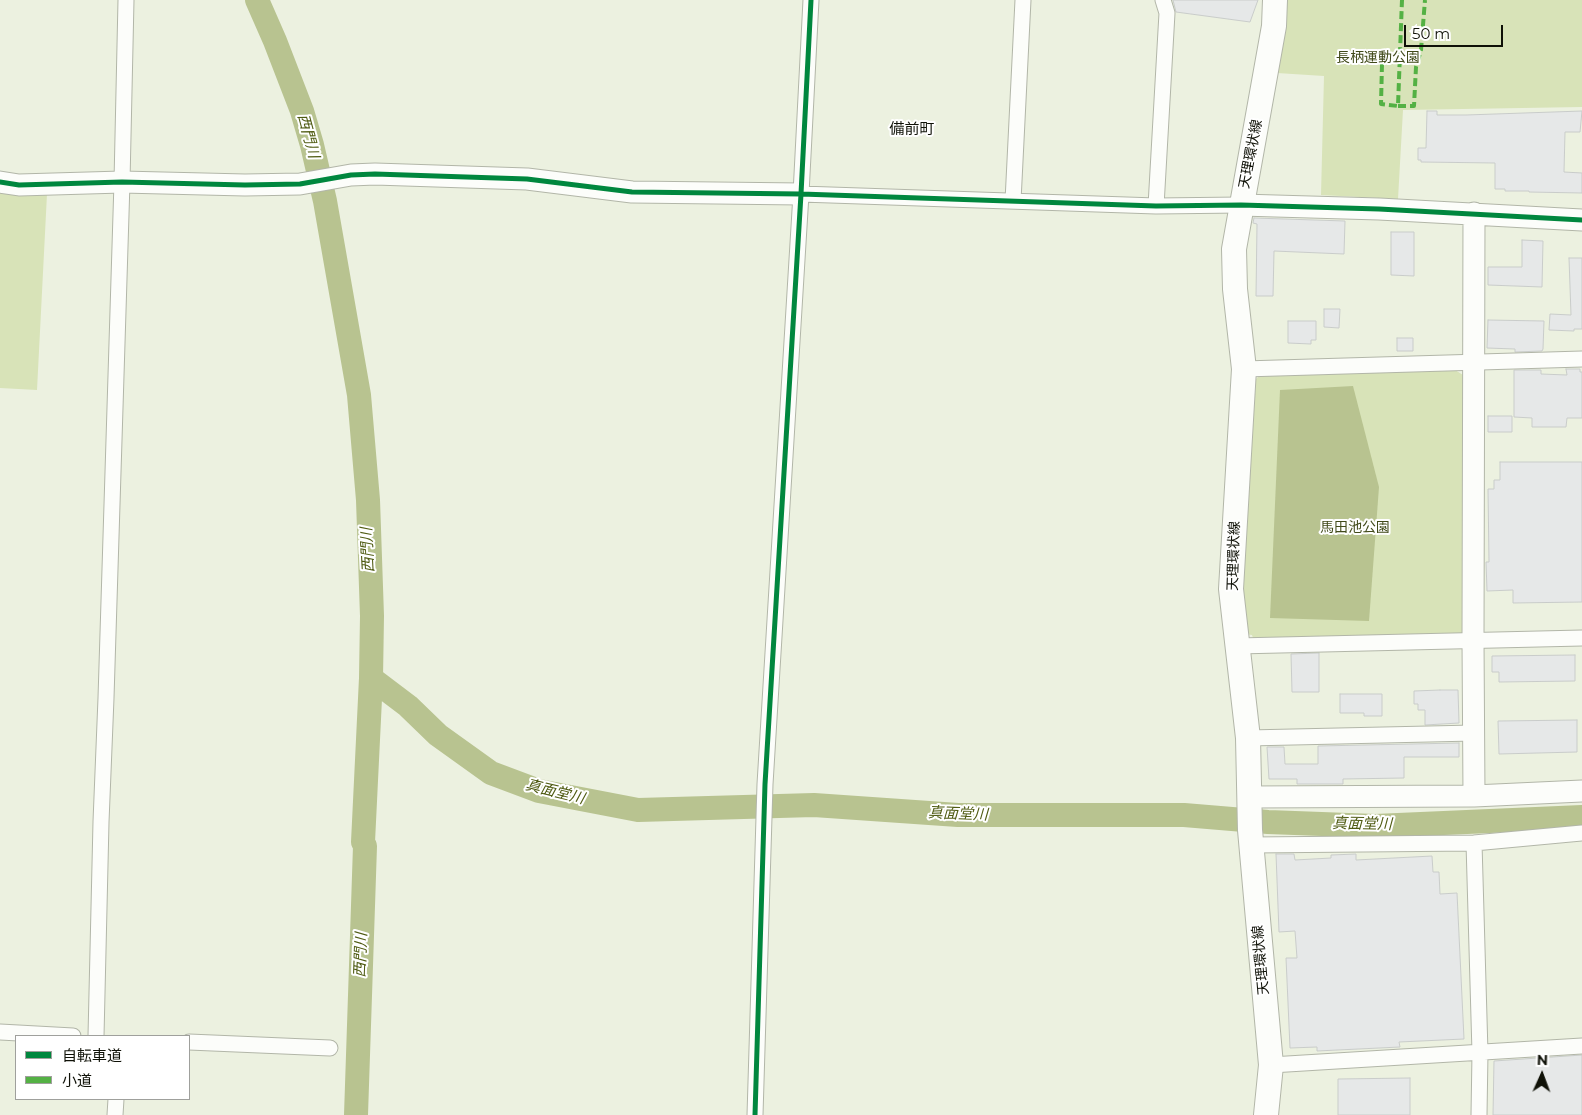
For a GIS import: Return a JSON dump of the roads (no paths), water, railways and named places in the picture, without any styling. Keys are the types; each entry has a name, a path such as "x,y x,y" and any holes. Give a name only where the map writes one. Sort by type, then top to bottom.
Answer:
{"main road":[{"name":"天理環状線","path":"1266,1115 1271,1065 1250,837 1248,738 1231,589 1244,369 1235,289 1234,249 1274,26 1275,0"}],"street":[{"path":"96,1035 100,822 106,698 126,0"},
{"path":"755,1115 765,784 811,0"},
{"path":"1012,201 1023,0"},
{"path":"1156,206 1167,13 1163,0"},
{"path":"0,182 19,184 122,182 245,185 300,184 351,175 375,174 527,180 632,192 801,194 1156,206 1241,205 1379,208 1582,220"},
{"path":"1474,213 1474,796"},
{"path":"1244,369 1582,359"},
{"path":"1237,646 1582,638"},
{"path":"1248,738 1474,733"},
{"path":"1249,801 1474,796 1582,791"},
{"path":"1250,837 1474,842 1582,833"},
{"path":"1474,842 1480,1053 1478,1115"},
{"path":"0,1032 55,1035"},
{"path":"190,1042 330,1048"},
{"path":"1271,1065 1582,1046"},
{"path":"115,1115 116,1100"}],"waterway":[{"name":"西門川","path":"257,0 302,111 312,145 325,201 359,395 368,500 372,616 363,842 365,846 356,1115"},
{"name":"真面堂川","path":"371,678 408,706 438,735 491,773 539,791 638,810 814,805 958,815 1184,815 1268,822 1375,826 1582,817"}],"district":[{"name":"備前町","path":"912,130"}],"park label":[{"name":"長柄運動公園","path":"1378,58"},
{"name":"馬田池公園","path":"1355,528"}]}
